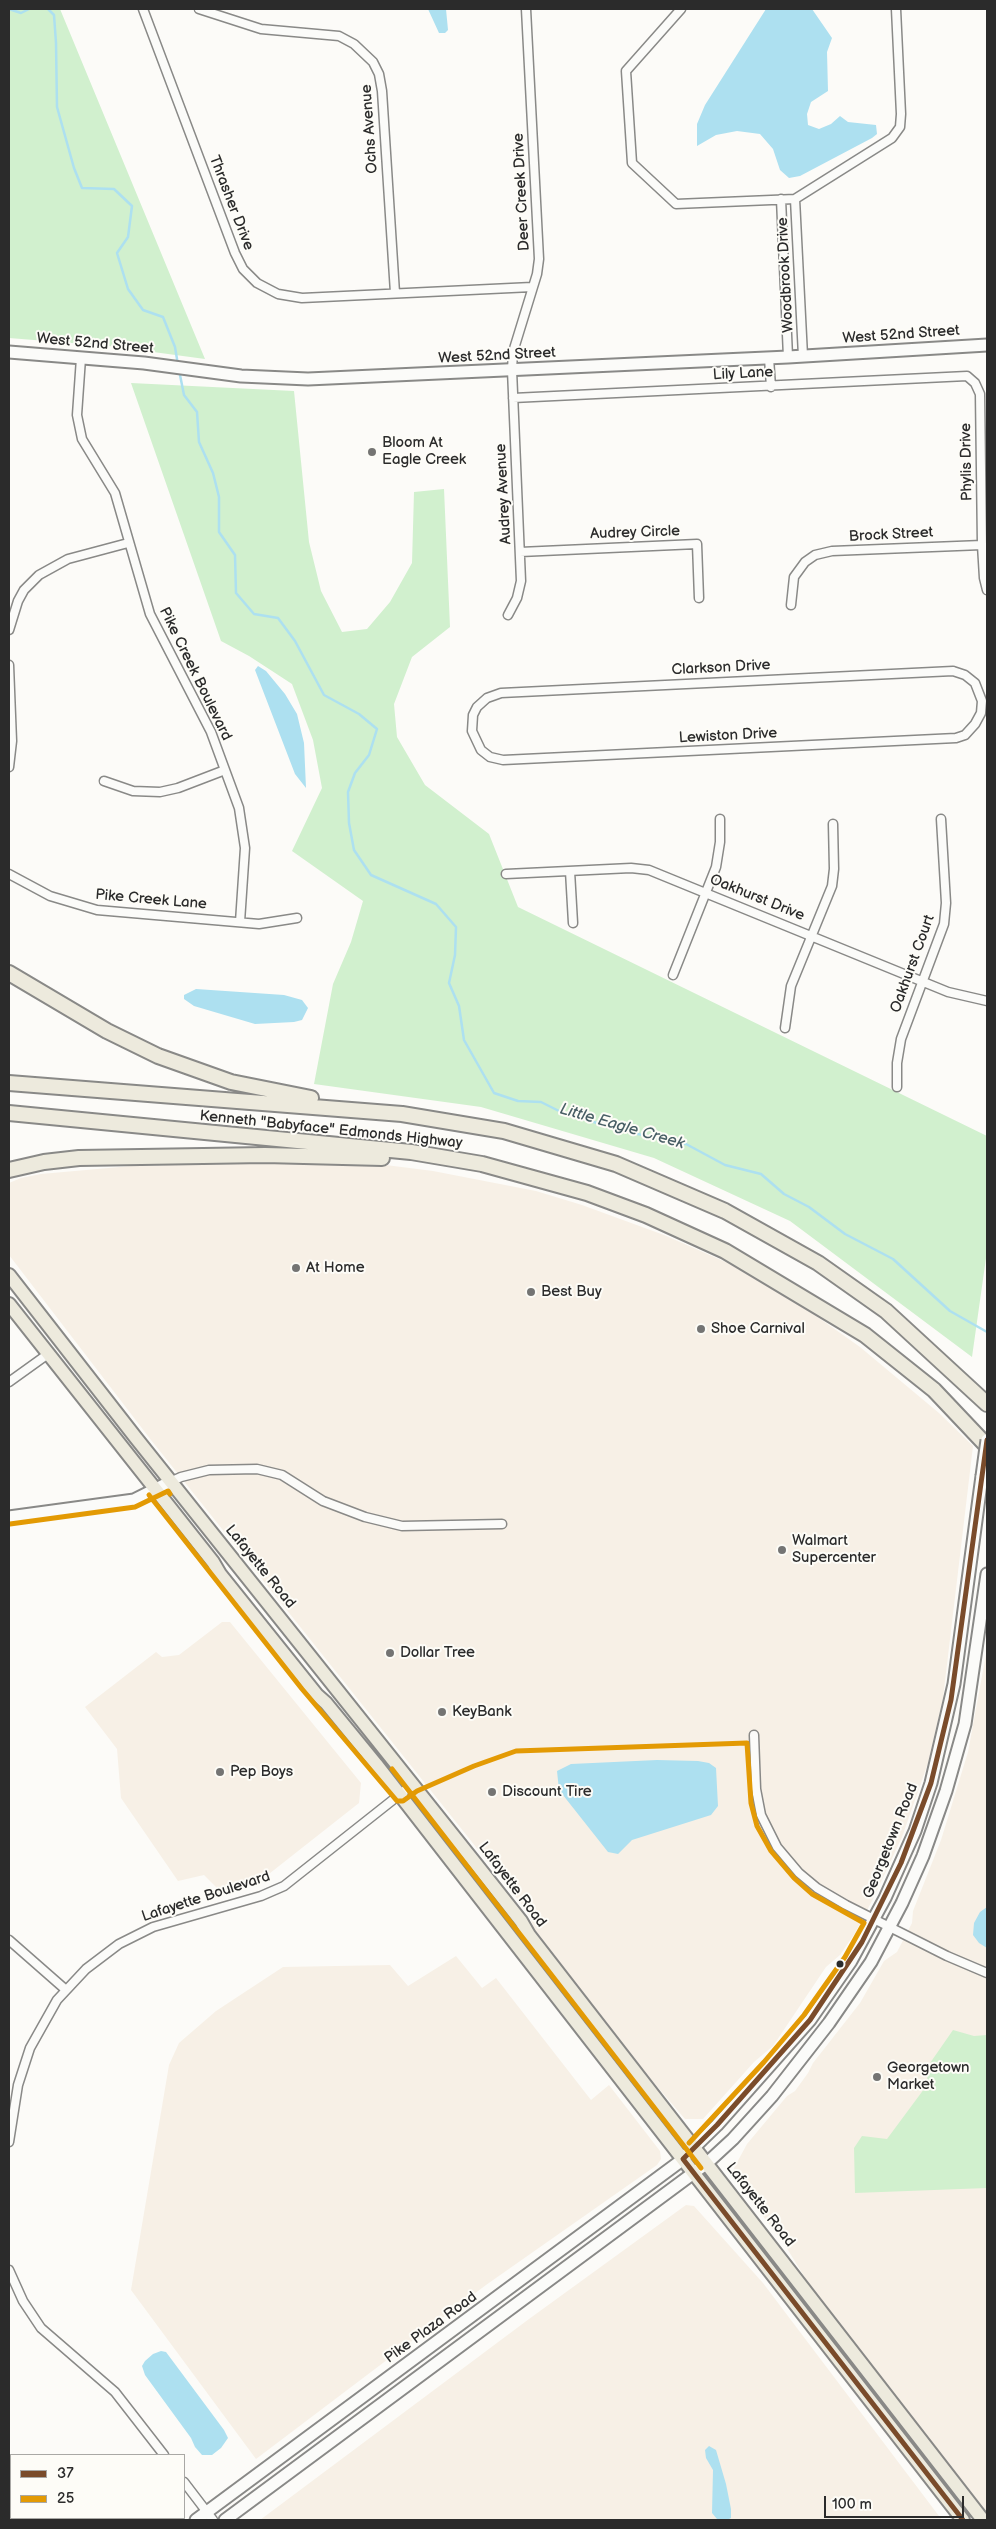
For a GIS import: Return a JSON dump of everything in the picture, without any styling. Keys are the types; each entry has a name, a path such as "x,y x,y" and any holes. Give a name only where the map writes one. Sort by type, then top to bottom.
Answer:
{"highway":[{"path":"9,973 119,1037 194,1070 277,1092 402,1114"},
{"name":"Kenneth \"Babyface\" Edmonds Highway","path":"9,1083 402,1114 480,1126 562,1147 650,1177 725,1210 818,1263 886,1311 987,1404"},
{"name":"Kenneth \"Babyface\" Edmonds Highway","path":"9,1112 410,1152 482,1164 541,1179 646,1215 702,1240 757,1269 865,1334 934,1390 987,1446"},
{"path":"9,1170 44,1162 79,1158 316,1155 405,1159 458,1165 541,1179"}],"main road":[{"name":"West 52nd Street","path":"9,352 144,363 250,377 308,379 769,358 987,345"},
{"name":"Lafayette Road","path":"9,1275 170,1482 413,1784 984,2520"},
{"path":"9,1304 317,1695 332,1709 400,1794 963,2520"},
{"name":"Georgetown Road","path":"682,2159 770,2067 810,2020 851,1961 894,1880 914,1831 940,1750 954,1684 987,1440"},
{"path":"9,1518 127,1501 170,1482"},
{"path":"225,2520 694,2174 753,2118 808,2051 859,1980 890,1928 923,1856 957,1755 971,1691 987,1574"},
{"name":"Pike Plaza Road","path":"196,2520 209,2516 438,2341 682,2159"},
{"path":"516,2284 527,2298"},
{"path":"438,2341 449,2354"}],"street":[{"name":"Thrasher Drive","path":"142,9 235,253 248,275 269,290 293,297 532,287"},
{"name":"Ochs Avenue","path":"199,9 261,29 338,36 354,44 372,62 379,74 382,91 395,292"},
{"name":"Deer Creek Drive","path":"512,370 515,344 538,267 539,247 526,9"},
{"path":"681,9 626,71 632,163 676,204 796,199"},
{"name":"Woodbrook Drive","path":"803,356 796,199 897,133 901,114 896,9"},
{"name":"Woodbrook Drive","path":"781,199 788,357"},
{"name":"Pike Creek Boulevard","path":"81,358 77,415 80,433 85,446 111,486 154,625 202,714 239,808 244,831 245,856 240,922"},
{"path":"769,358 771,386"},
{"name":"Audrey Avenue","path":"508,615 520,589 512,370"},
{"name":"Lily Lane","path":"513,398 966,376 973,380"},
{"name":"Phylis Drive","path":"973,380 980,394 982,544"},
{"path":"9,630 18,601 39,575 68,559 128,542"},
{"name":"Audrey Circle","path":"520,552 697,544 700,598"},
{"path":"982,544 984,578 987,590"},
{"name":"Brock Street","path":"791,605 794,577 805,562 815,555 832,551 982,544"},
{"path":"9,665 12,740 9,767"},
{"name":"Clarkson Drive","path":"472,727 473,715 479,704 494,694 503,692 953,670 971,679 984,701"},
{"name":"Lewiston Drive","path":"472,727 474,738 481,750 496,759 506,760 956,738 972,728 984,701"},
{"path":"104,781 133,791 160,792 178,788 225,770"},
{"path":"673,975 718,857 720,819"},
{"name":"Oakhurst Court","path":"897,1087 899,1046 922,981 940,939 946,915 941,819"},
{"path":"785,1028 790,990 828,897 833,880 833,824"},
{"name":"Oakhurst Drive","path":"506,874 639,868 706,892 956,995 987,1001"},
{"path":"570,871 574,923"},
{"name":"Pike Creek Lane","path":"9,874 50,896 92,909 125,914 267,924 297,918"},
{"path":"9,1382 48,1354"},
{"path":"170,1482 208,1470 257,1469 282,1475 323,1501 365,1517 402,1526 502,1524"},
{"path":"754,1734 758,1801 764,1823 777,1846 812,1884 874,1920 987,1973"},
{"name":"Lafayette Boulevard","path":"9,2142 18,2085 28,2054 46,2018 66,1990 99,1957 140,1933 161,1924 261,1896 284,1886 413,1784"},
{"path":"9,1940 66,1990"},
{"path":"9,2270 23,2302 41,2328 115,2392 163,2454"},
{"path":"185,2483 209,2516"}],"shaded area":[{"path":"322,1161 370,1163 433,1171 536,1191 582,1205 664,1235 728,1263 812,1313 860,1347 939,1413 973,1446 943,1698 928,1763 902,1837 873,1899 855,1933 840,1955 826,1967 773,2046 754,2062 703,2119 685,2119 630,2055 537,1935 527,1911 151,1440 9,1255 9,1183 21,1178 41,1174 131,1166"},
{"path":"222,1622 230,1622 361,1783 359,1803 260,1881 255,1875 230,1894 221,1892 204,1875 178,1881 121,1798 117,1749 85,1707 156,1652 162,1657 179,1655"},
{"path":"987,1649 987,2514 807,2281 783,2242 742,2189 734,2168 747,2144 787,2096 795,2091 813,2063 860,2003 884,1961 897,1952 912,1923 913,1911 941,1840 968,1752"},
{"path":"456,1956 482,1988 496,1978 591,2100 609,2085 660,2151 661,2159 657,2165 486,2285 256,2459 131,2290 169,2065 179,2043 216,2011 283,1967 390,1965 408,1986"},
{"path":"686,2205 694,2206 763,2283 942,2520 260,2520 529,2319"}],"green space":[{"path":"9,9 60,9 205,359 109,346 9,338"},
{"path":"131,383 294,391 309,542 321,591 342,632 367,629 390,602 412,563 414,492 444,489 450,627 412,657 394,704 397,737 425,785 489,834 518,907 987,1136 987,1251 972,1357 790,1221 654,1158 481,1107 314,1084 333,984 351,942 363,901 292,851 322,788 313,740 292,684 249,656 221,641"},
{"path":"953,2030 974,2036 987,2035 987,2188 855,2193 854,2148 862,2136 887,2139 927,2085 928,2066"}],"water":[{"path":"428,9 446,9 448,30 445,33 439,33"},
{"path":"766,9 812,9 832,38 827,52 828,91 811,102 807,114 808,125 819,129 831,124 840,116 848,122 876,125 877,134 872,138 800,176 789,178 780,170 773,149 760,134 737,131 716,135 697,146 697,124 705,105"},
{"path":"258,666 266,671 285,694 297,714 304,743 306,788 295,774 255,670"},
{"path":"196,989 284,995 302,1000 308,1008 302,1020 255,1024 194,1006 184,999 184,995"},
{"path":"657,1760 698,1761 709,1763 716,1768 718,1806 711,1815 632,1840 618,1854 608,1852 559,1790 557,1771 571,1764"},
{"path":"987,1907 987,1948 979,1943 973,1935 974,1923 980,1912"},
{"path":"161,2351 166,2352 228,2438 221,2448 212,2455 202,2455 195,2447 191,2438 145,2375 142,2366 145,2361 153,2354"},
{"path":"709,2446 716,2450 726,2484 731,2509 731,2518 727,2520 717,2519 712,2513 713,2470 706,2458 705,2450"}],"waterway":[{"name":"Little Eagle Creek","path":"9,9 21,13 29,9"},
{"name":"Little Eagle Creek","path":"48,9 54,15 57,107 74,168 82,188 114,189 132,206 128,237 117,253 128,289 143,310 163,317 175,347 178,365"},
{"name":"Little Eagle Creek","path":"179,370 184,395 197,412 199,442 213,473 219,497 219,532 235,555 236,593 254,614 278,618 295,641 324,695 359,714 377,729 369,755 355,773 348,792 349,823 354,850 371,875 436,904 456,927 455,955 449,983 459,1006 464,1040 494,1093 518,1101 541,1102 565,1114 633,1133 686,1144 725,1165 761,1174 784,1194 809,1207 845,1234 893,1259 950,1311 987,1332"}],"transit line":[{"name":"37","path":"963,2520 683,2159 717,2125 810,2020 862,1942 901,1863 931,1783 951,1700 987,1440"},
{"name":"25","path":"10,1524 135,1507 168,1491 170,1494"},
{"name":"25","path":"149,1495 302,1689 397,1801 403,1801 417,1791 474,1766 516,1751 747,1743 751,1803 757,1826 771,1851 794,1878 812,1894 864,1923 845,1957 804,2015 764,2062 689,2143"},
{"name":"25","path":"392,1769 701,2168"}],"place":[{"name":"Bloom At Eagle Creek","path":"372,452"},
{"name":"At Home","path":"296,1268"},
{"name":"Best Buy","path":"531,1292"},
{"name":"Shoe Carnival","path":"701,1329"},
{"name":"Walmart Supercenter","path":"782,1550"},
{"name":"Dollar Tree","path":"390,1653"},
{"name":"KeyBank","path":"442,1712"},
{"name":"Pep Boys","path":"220,1772"},
{"name":"Discount Tire","path":"492,1792"},
{"name":"Georgetown Market","path":"877,2077"}]}
